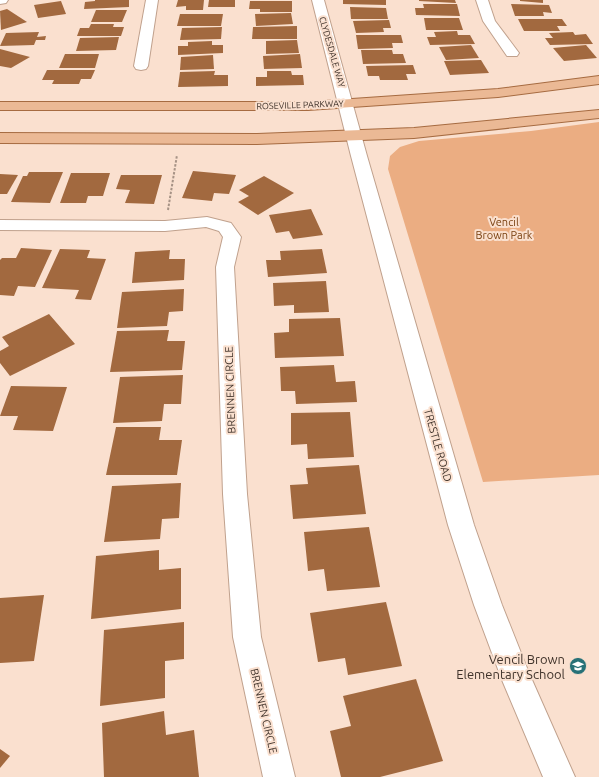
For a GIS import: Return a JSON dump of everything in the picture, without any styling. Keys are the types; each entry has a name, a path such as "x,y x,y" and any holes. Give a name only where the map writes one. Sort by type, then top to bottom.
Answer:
{"main road":[{"name":"ROSEVILLE PARKWAY","path":"0,106 255,106 346,104 498,93 599,80"},
{"path":"0,138 257,139 354,136 414,133 599,114"}],"street":[{"path":"141,66 152,0"},
{"name":"CLYDESDALE WAY","path":"318,0 346,104"},
{"path":"482,0 490,21 512,53"},
{"name":"TRESTLE ROAD","path":"346,104 438,449 461,525 488,605 517,680 559,777"},
{"name":"BRENNEN CIRCLE","path":"0,225 165,226 207,222 225,227 232,237 225,267 234,486 239,558 247,637 279,777"}],"path":[{"path":"165,226 180,138"}],"green space":[{"name":"Vencil Brown Park","path":"599,122 599,475 483,482 388,169 390,156 400,147 419,141 531,131"}],"building":[{"path":"95,0 129,0 129,7 84,9 85,2"},
{"path":"178,0 204,0 203,10 186,10 186,6 176,7"},
{"path":"209,0 235,0 235,7 208,7"},
{"path":"343,0 386,0 386,5 343,4"},
{"path":"455,0 456,3 419,1"},
{"path":"543,0 543,3 520,1"},
{"path":"61,1 66,14 38,18 34,5"},
{"path":"250,1 292,1 292,12 260,12 260,9 249,9"},
{"path":"423,4 457,4 460,16 416,15 415,8 424,8"},
{"path":"511,4 549,5 552,13 543,12 544,16 515,16"},
{"path":"350,7 386,8 388,19 351,19"},
{"path":"7,9 27,22 1,30 0,11"},
{"path":"96,10 127,10 122,22 91,22"},
{"path":"291,13 293,24 256,26 255,14"},
{"path":"180,14 223,14 221,26 177,26"},
{"path":"424,18 459,18 463,30 426,30"},
{"path":"518,19 562,19 567,26 557,26 560,31 524,31"},
{"path":"389,20 391,28 383,28 384,32 356,33 353,21"},
{"path":"91,24 114,24 113,27 124,27 121,36 77,36 80,28 89,28"},
{"path":"297,26 297,39 252,39 253,27"},
{"path":"222,27 221,39 180,40 182,28"},
{"path":"457,31 458,35 470,35 475,44 430,45 427,37 436,37 434,32"},
{"path":"39,32 37,37 46,36 45,40 36,40 34,45 0,46 6,33"},
{"path":"573,32 575,35 586,34 593,44 550,45 545,38 553,38 549,33"},
{"path":"356,35 401,35 403,43 392,43 393,48 358,49"},
{"path":"119,37 116,50 76,51 80,38"},
{"path":"297,40 299,53 266,54 266,41"},
{"path":"212,41 212,45 223,45 223,53 178,55 178,46 188,46 188,42"},
{"path":"471,45 479,58 446,60 439,47"},
{"path":"586,45 597,58 564,61 553,48"},
{"path":"0,49 30,57 11,68 0,66"},
{"path":"361,50 392,50 393,54 403,54 406,63 363,64"},
{"path":"65,54 99,54 95,68 59,68"},
{"path":"300,54 302,68 264,69 263,56"},
{"path":"213,55 214,69 180,70 181,57"},
{"path":"481,60 489,73 450,75 444,61"},
{"path":"413,65 416,74 406,74 408,80 380,80 379,76 368,76 366,66"},
{"path":"47,70 95,70 91,79 81,79 79,84 52,84 54,80 42,80"},
{"path":"215,71 214,75 228,75 228,86 178,87 180,72"},
{"path":"267,71 291,71 292,75 303,75 304,85 256,86 256,77 267,77"},
{"path":"193,171 236,175 229,194 214,193 212,201 182,198"},
{"path":"29,172 63,172 50,203 11,202 23,176 27,176"},
{"path":"71,173 110,173 103,196 88,196 86,203 60,203"},
{"path":"0,174 18,175 7,194 0,194"},
{"path":"121,175 162,175 154,204 125,203 130,190 116,189"},
{"path":"264,176 294,193 258,215 238,202 249,196 239,190"},
{"path":"311,209 323,235 293,239 289,231 276,233 269,215"},
{"path":"21,248 52,250 35,287 18,286 14,296 0,295 0,260 2,258 16,258"},
{"path":"60,249 90,250 87,258 106,259 91,300 75,299 79,290 42,288"},
{"path":"322,249 327,273 268,277 266,260 281,260 280,251"},
{"path":"170,250 169,259 185,259 184,280 132,283 135,252"},
{"path":"326,281 329,312 294,313 294,305 274,306 273,283"},
{"path":"184,289 183,311 169,312 167,326 117,328 122,292"},
{"path":"49,314 75,344 10,376 0,363 0,351 9,346 2,337"},
{"path":"340,318 344,356 275,358 274,333 289,332 289,319"},
{"path":"169,330 167,341 185,341 182,370 110,372 117,331"},
{"path":"334,365 336,382 355,381 357,402 296,404 295,391 281,391 280,367"},
{"path":"183,375 181,404 164,404 162,421 113,423 120,377"},
{"path":"11,386 67,387 53,431 13,430 18,416 0,416"},
{"path":"350,412 354,457 308,459 307,444 291,445 291,413"},
{"path":"116,427 161,427 159,440 182,440 177,475 106,475"},
{"path":"359,465 366,514 293,519 290,485 308,484 306,468"},
{"path":"181,483 179,518 162,519 160,539 104,542 112,486"},
{"path":"369,527 380,587 327,591 324,569 308,571 304,532"},
{"path":"159,550 159,570 181,568 181,609 91,619 96,556"},
{"path":"44,595 34,661 0,663 0,598"},
{"path":"386,602 402,666 348,675 345,658 318,662 310,613"},
{"path":"184,622 184,659 165,661 165,698 100,706 104,630"},
{"path":"416,679 443,761 380,777 341,777 330,731 351,726 343,696"},
{"path":"164,711 166,735 194,730 199,777 104,777 102,723"},
{"path":"0,749 10,756 0,768"}],"place":[{"name":"Vencil Brown Elementary School","path":"578,666"}]}
